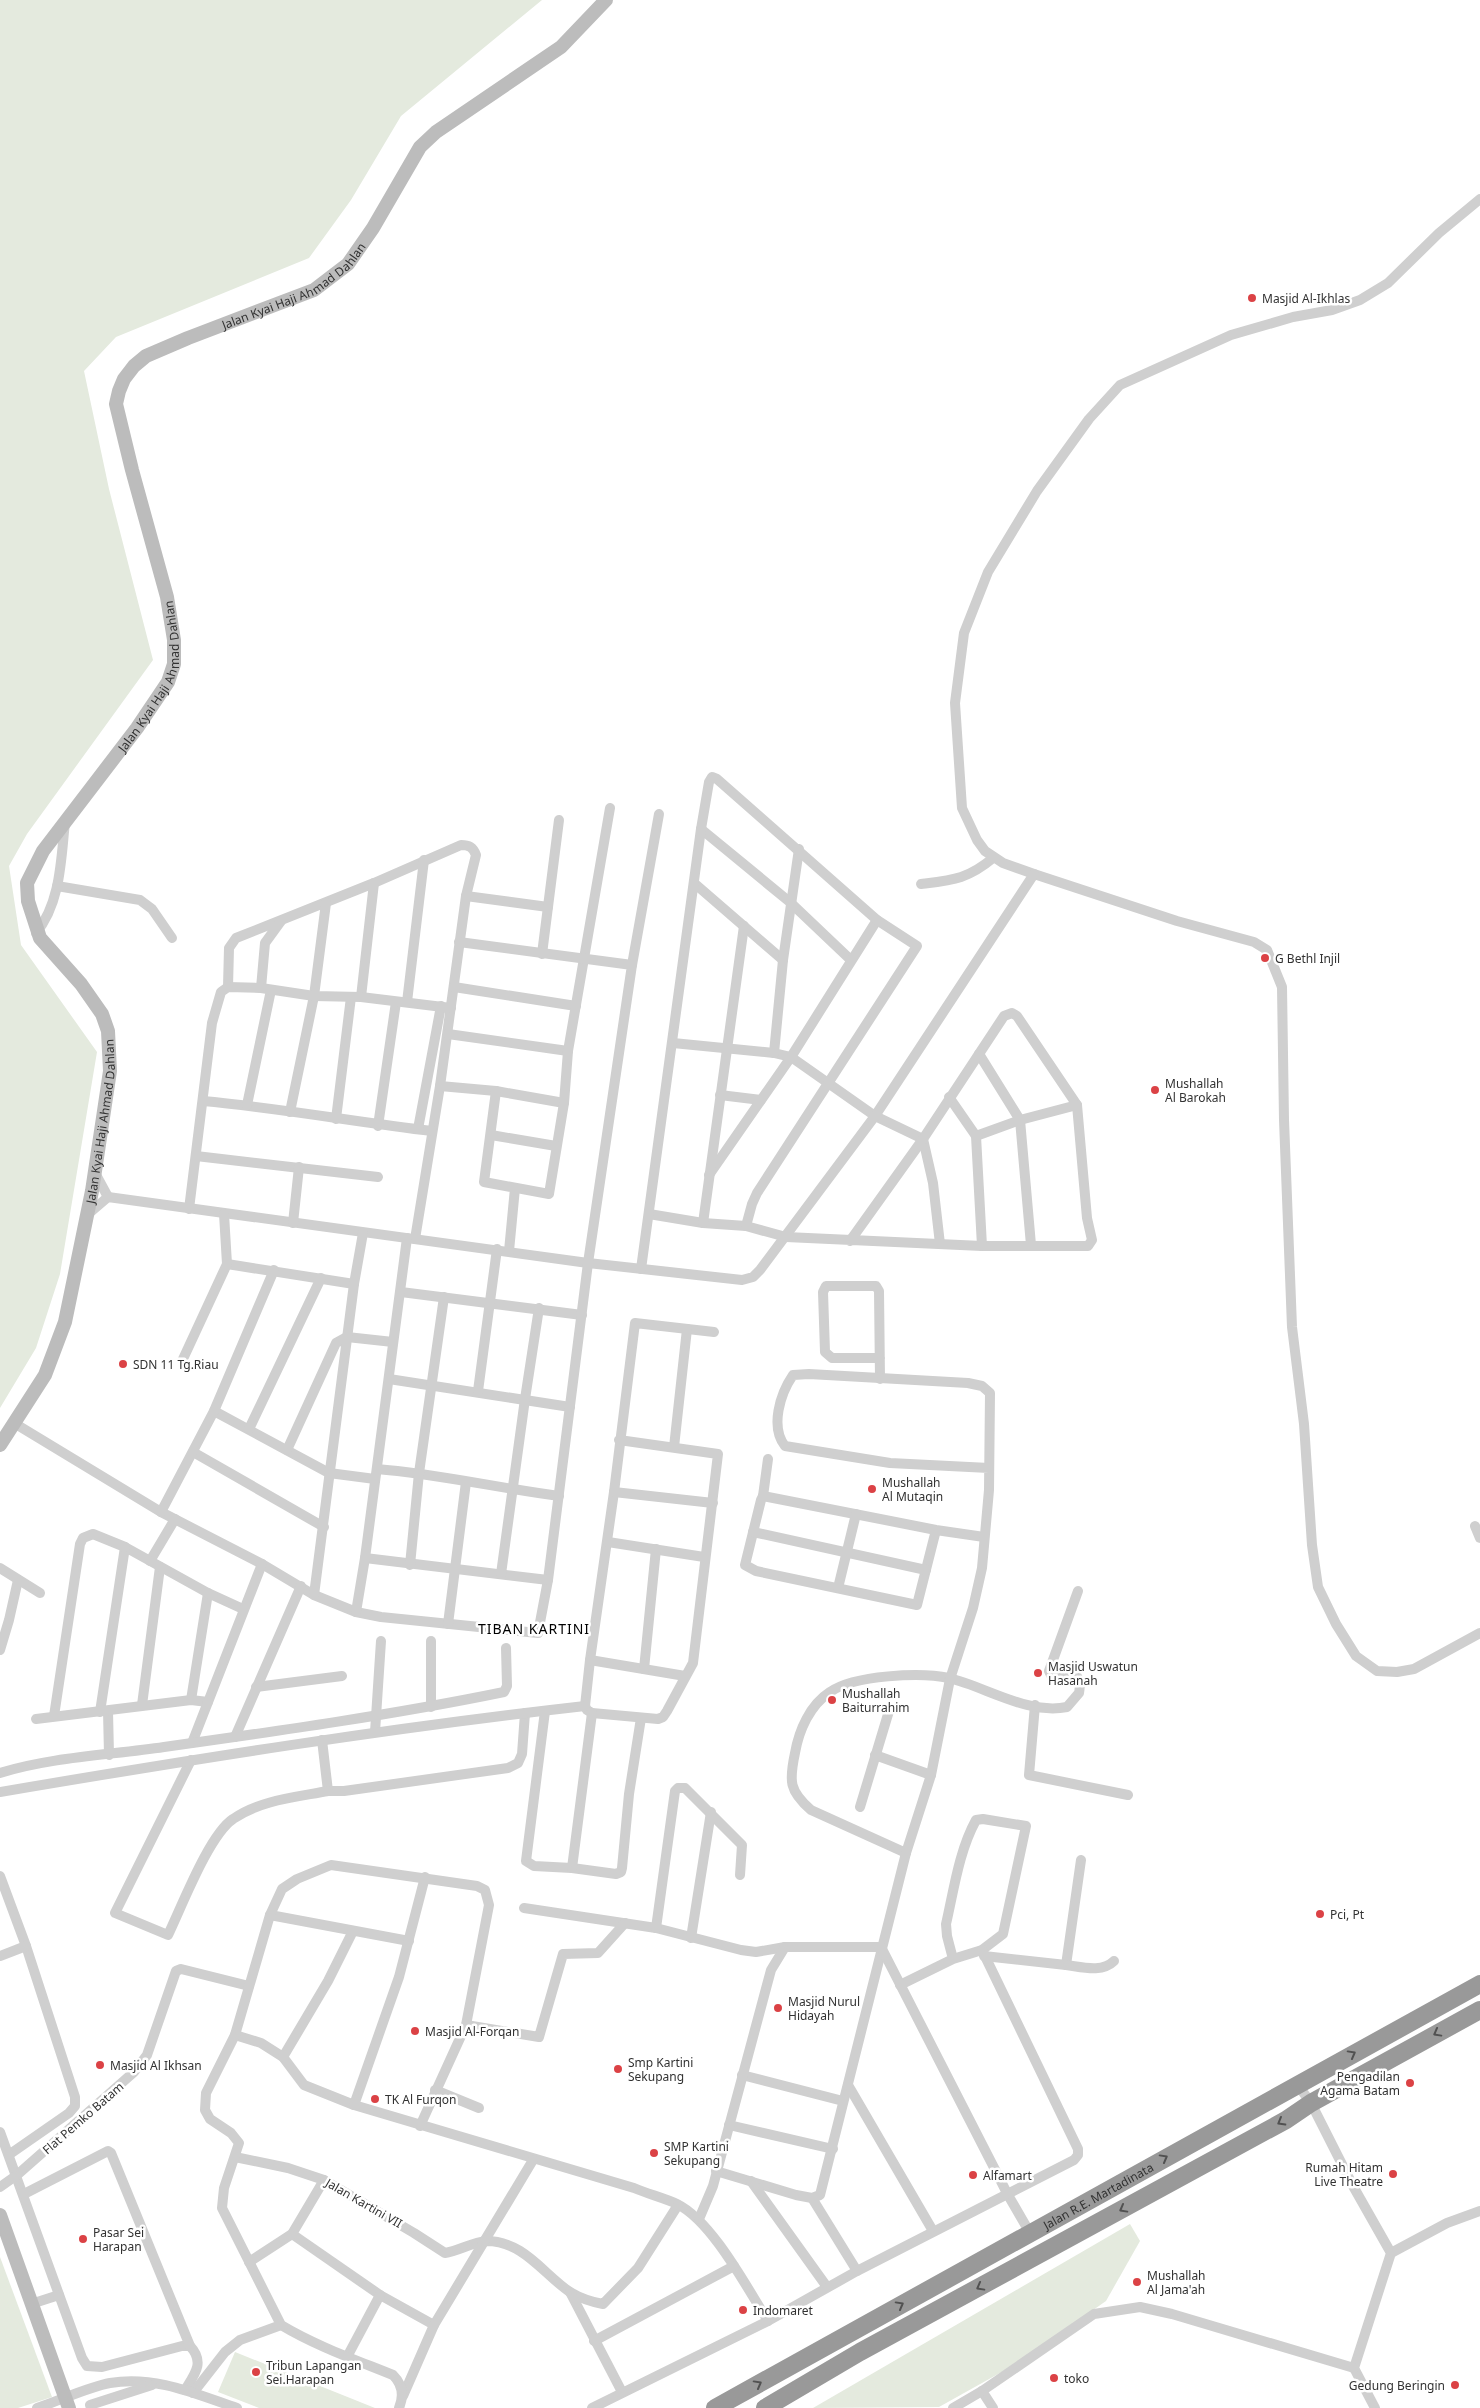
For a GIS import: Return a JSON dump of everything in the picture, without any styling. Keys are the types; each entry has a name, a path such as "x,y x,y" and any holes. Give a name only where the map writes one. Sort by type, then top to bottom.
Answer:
{"highway":[{"name":"Jalan R.E. Martadinata","path":"715,2408 1480,1984"},
{"name":"Jalan R.E. Martadinata","path":"765,2408 860,2352 1286,2120 1311,2103 1480,2010"},
{"path":"849,2333 860,2352"}],"main road":[{"name":"Jalan Kyai Haji Ahmad Dahlan","path":"0,1445 45,1374 61,1337 88,1215 110,1071 108,1031 102,1014 92,998 36,933 28,901 27,883 43,851 138,728 168,682 174,664 174,640 167,597 116,404 124,378 146,356 314,290 348,264 374,228 420,147 436,132 561,47 606,0"},
{"path":"0,2215 67,2403"}],"street":[{"path":"1480,199 1439,234 1388,284 1360,300 1332,310 1293,317 1231,335 1120,385 1089,419 1037,491 988,572 964,633 955,703 962,808 985,851 994,858 1034,874 1178,921 1254,942 1267,950 1282,987 1284,1120 1292,1327 1304,1424 1312,1545 1318,1588 1336,1624 1356,1656 1377,1671 1397,1672 1414,1668 1480,1633"},
{"path":"641,1269 701,829 709,782 712,777 717,779 878,920 917,946 757,1193 746,1226"},
{"path":"496,1091 484,1182 549,1194 564,1103 568,1051 610,808"},
{"path":"14,1424 161,1512 262,1564 314,1595 356,1612 538,1633 548,1580 588,1263 632,965 658,814"},
{"path":"542,954 559,820"},
{"path":"36,933 46,920 57,886 65,822"},
{"path":"701,829 791,903 851,960"},
{"path":"228,987 229,948 236,938 326,903 461,845 470,846 476,855 466,896 454,987 446,1007 418,1129"},
{"path":"774,1053 783,960 798,849"},
{"path":"921,884 960,879 978,871 994,858"},
{"path":"407,1002 424,860"},
{"path":"108,1197 588,1263 742,1280 753,1276 760,1270 875,1116 1034,874"},
{"path":"336,1119 374,883"},
{"path":"694,883 783,960"},
{"path":"57,886 140,900 152,909 172,938"},
{"path":"466,896 548,908"},
{"path":"290,1112 314,996 326,903"},
{"path":"248,1105 266,989 265,943 276,925 284,919"},
{"path":"709,1175 790,1057 878,920"},
{"path":"703,1223 744,926"},
{"path":"459,942 583,960 632,965"},
{"path":"189,1209 216,1005 221,992 228,987 266,989 314,996 356,997 446,1007"},
{"path":"454,987 576,1006"},
{"path":"378,1126 396,1002"},
{"path":"356,1612 365,1558 393,1342 448,1034 446,1007"},
{"path":"649,1214 703,1223 746,1226 786,1237 850,1241 982,1246 1088,1246 1092,1240 1086,1218 1077,1105 1017,1016 1012,1013 1004,1016 923,1138 850,1241"},
{"path":"448,1034 568,1051"},
{"path":"673,1042 774,1053 790,1057 829,1082 875,1116 923,1138"},
{"path":"979,1054 1020,1120 1031,1245"},
{"path":"440,1086 496,1091 564,1103"},
{"path":"720,1095 761,1100"},
{"path":"949,1097 976,1136 982,1246"},
{"path":"203,1101 248,1105 378,1126 432,1131"},
{"path":"976,1136 1020,1120 1077,1105"},
{"path":"491,1135 556,1146"},
{"path":"923,1138 932,1183 940,1244"},
{"path":"196,1156 378,1177"},
{"path":"293,1223 299,1167"},
{"path":"95,1172 108,1197"},
{"path":"509,1251 515,1188"},
{"path":"88,1215 108,1197"},
{"path":"183,1360 227,1264 224,1214"},
{"path":"314,1595 354,1284 363,1233"},
{"path":"478,1391 498,1250"},
{"path":"227,1264 354,1284"},
{"path":"161,1512 214,1411 274,1270"},
{"path":"249,1429 320,1278"},
{"path":"880,1358 832,1358 825,1352 823,1292 826,1286 876,1286 878,1288 880,1358 880,1379"},
{"path":"401,1292 539,1308 582,1315"},
{"path":"410,1565 419,1473 444,1297"},
{"path":"501,1574 539,1308"},
{"path":"572,1868 588,1709 590,1660 608,1542 619,1440 635,1323 714,1332"},
{"path":"674,1447 687,1329"},
{"path":"287,1450 336,1343 347,1337 393,1342"},
{"path":"716,2171 812,2198 820,2195 906,1853 932,1775 950,1678 975,1600 982,1568 989,1468 990,1393 982,1386 809,1374 793,1375 785,1391 777,1418 779,1438 785,1446 881,1462 989,1468"},
{"path":"389,1379 433,1384 570,1407"},
{"path":"214,1411 329,1473 419,1473 512,1490 559,1496"},
{"path":"0,1792 375,1732 525,1713 588,1709 642,1718 658,1719 663,1717 693,1663 704,1557 718,1454 619,1440"},
{"path":"193,1452 324,1527"},
{"path":"768,1459 763,1496 760,1500 746,1565 750,1568 917,1604 936,1530"},
{"path":"448,1624 466,1482"},
{"path":"614,1492 712,1503"},
{"path":"763,1496 984,1538"},
{"path":"838,1588 856,1514"},
{"path":"142,1705 155,1564 175,1519"},
{"path":"1475,1526 1480,1538"},
{"path":"753,1532 926,1570"},
{"path":"54,1716 80,1544 83,1538 92,1534 124,1547 208,1593 243,1609"},
{"path":"608,1542 704,1557"},
{"path":"109,1755 104,1712 124,1547"},
{"path":"644,1669 656,1550"},
{"path":"365,1558 410,1565 548,1580"},
{"path":"192,1743 262,1564"},
{"path":"0,1568 40,1593"},
{"path":"0,1650 18,1580"},
{"path":"235,1737 301,1586"},
{"path":"906,1853 811,1810 798,1799 792,1788 792,1768 798,1736 819,1702 831,1691 880,1677 911,1674 950,1678 994,1695 1035,1705 1053,1708 1067,1707 1079,1693 1079,1680 1075,1674 1064,1672 1054,1679 1049,1670 1078,1590"},
{"path":"191,1700 208,1593"},
{"path":"375,1732 378,1714 381,1641"},
{"path":"431,1641 431,1707"},
{"path":"0,1773 22,1766 235,1737 431,1707 506,1690 506,1648"},
{"path":"590,1660 685,1676"},
{"path":"256,1687 342,1676"},
{"path":"36,1719 191,1700 208,1702"},
{"path":"1035,1705 1029,1775 1128,1795"},
{"path":"545,1711 526,1861 534,1866 572,1868 616,1874 621,1872 629,1794 642,1718"},
{"path":"860,1807 890,1711"},
{"path":"191,1760 115,1913 168,1935 217,1833 233,1818 270,1802 328,1791 344,1791 508,1768 518,1763 522,1754 525,1713"},
{"path":"322,1740 328,1791"},
{"path":"875,1756 932,1775"},
{"path":"656,1928 675,1791 678,1788 685,1788 742,1845 740,1875"},
{"path":"691,1938 711,1812"},
{"path":"954,1959 947,1936 946,1924 964,1850 976,1820 983,1819 1026,1826 1003,1934 983,1953"},
{"path":"1066,1965 1081,1860"},
{"path":"403,2396 398,2380 393,2375 295,2334 281,2325 222,2208 224,2188 239,2143 231,2133 210,2119 206,2110 206,2093 234,2035 270,1915 282,1889 306,1874 331,1865 425,1877 477,1886 485,1890 489,1905 466,2025 420,2126"},
{"path":"0,1876 26,1946 75,2098 75,2106 69,2113 10,2154"},
{"path":"354,2106 409,1941 425,1877"},
{"path":"524,1908 656,1928 741,1950 756,1952 785,1947 881,1947"},
{"path":"270,1915 409,1941"},
{"path":"466,2025 539,2037 564,1954 598,1953 625,1923"},
{"path":"283,2058 328,1981 353,1931"},
{"path":"0,1956 26,1946"},
{"path":"699,2219 713,2186 771,1970 785,1947"},
{"path":"881,1947 1008,2195 1030,2233"},
{"path":"900,1984 954,1959 983,1953 1101,1969 1109,1966 1114,1961"},
{"path":"592,2408 768,2321 857,2271 933,2231 1008,2195 1074,2160 1078,2156 1078,2149 983,1953"},
{"name":"Flat Pemko Batam","path":"0,2187 17,2175 134,2072 147,2055 176,1971 181,1969 249,1986"},
{"path":"234,2035 261,2043 283,2058 304,2085 354,2106 533,2160 634,2188 678,2205 699,2219 734,2266 768,2321"},
{"path":"742,2076 843,2101"},
{"path":"1297,2084 1311,2103 1353,2186 1391,2253"},
{"path":"848,2085 933,2231"},
{"path":"435,2090 479,2108"},
{"path":"729,2125 832,2150"},
{"path":"0,2132 10,2154 82,2358 87,2366 102,2367 182,2346 190,2346"},
{"path":"24,2194 108,2151 111,2153 190,2346 198,2356 189,2391"},
{"name":"Jalan Kartini VII","path":"235,2157 288,2168 324,2180 445,2253 485,2241"},
{"path":"399,2408 434,2325 533,2160"},
{"path":"249,2262 292,2234 324,2180"},
{"path":"751,2181 827,2287"},
{"path":"812,2198 857,2271"},
{"path":"485,2241 509,2246 537,2261 570,2292 593,2302 603,2304 638,2268 678,2205"},
{"path":"1375,2408 1354,2368 1391,2253 1447,2223 1480,2211"},
{"path":"292,2234 380,2295 434,2325"},
{"path":"594,2341 734,2266"},
{"path":"570,2292 622,2392"},
{"path":"31,2304 59,2295"},
{"path":"347,2357 380,2295"},
{"path":"953,2408 982,2392 1094,2314 1140,2307 1172,2314 1354,2368"},
{"path":"189,2391 225,2352 240,2340 281,2325"},
{"path":"91,2408 90,2405 160,2382"},
{"path":"37,2408 67,2403 110,2383 160,2382 237,2408"},
{"path":"982,2392 993,2408"}],"shaded area":[{"path":"0,0 542,0 401,116 351,200 309,258 116,337 84,371 109,489 153,660 27,834 9,866 21,945 97,1052 60,1274 36,1348 0,1408"},
{"path":"1130,2224 1140,2241 1106,2301 1016,2364 939,2407 813,2408"},
{"path":"0,2257 52,2397 18,2408 0,2408"},
{"name":"Tribun Lapangan Sei.Harapan","path":"235,2352 375,2408 259,2408 218,2392"}],"place":[{"name":"Masjid Al-Ikhlas","path":"1252,298"},
{"name":"G Bethl Injil","path":"1265,958"},
{"name":"Mushallah Al Barokah","path":"1155,1090"},
{"name":"SDN 11 Tg.Riau","path":"123,1364"},
{"name":"Mushallah Al Mutaqin","path":"872,1489"},
{"name":"Masjid Uswatun Hasanah","path":"1038,1673"},
{"name":"Mushallah Baiturrahim","path":"832,1700"},
{"name":"Pci, Pt","path":"1320,1914"},
{"name":"Masjid Nurul Hidayah","path":"778,2008"},
{"name":"Masjid Al-Forqan","path":"415,2031"},
{"name":"Masjid Al Ikhsan","path":"100,2065"},
{"name":"Smp Kartini Sekupang","path":"618,2069"},
{"name":"Pengadilan Agama Batam","path":"1410,2083"},
{"name":"TK Al Furqon","path":"375,2099"},
{"name":"SMP Kartini Sekupang","path":"654,2153"},
{"name":"Rumah Hitam Live Theatre","path":"1393,2174"},
{"name":"Alfamart","path":"973,2175"},
{"name":"Pasar Sei Harapan","path":"83,2239"},
{"name":"Mushallah Al Jama'ah","path":"1137,2282"},
{"name":"Indomaret","path":"743,2310"},
{"name":"Tribun Lapangan Sei.Harapan","path":"256,2372"},
{"name":"toko","path":"1054,2378"},
{"name":"Gedung Beringin","path":"1455,2385"}],"district":[{"name":"TIBAN KARTINI","path":"534,1628"}]}
